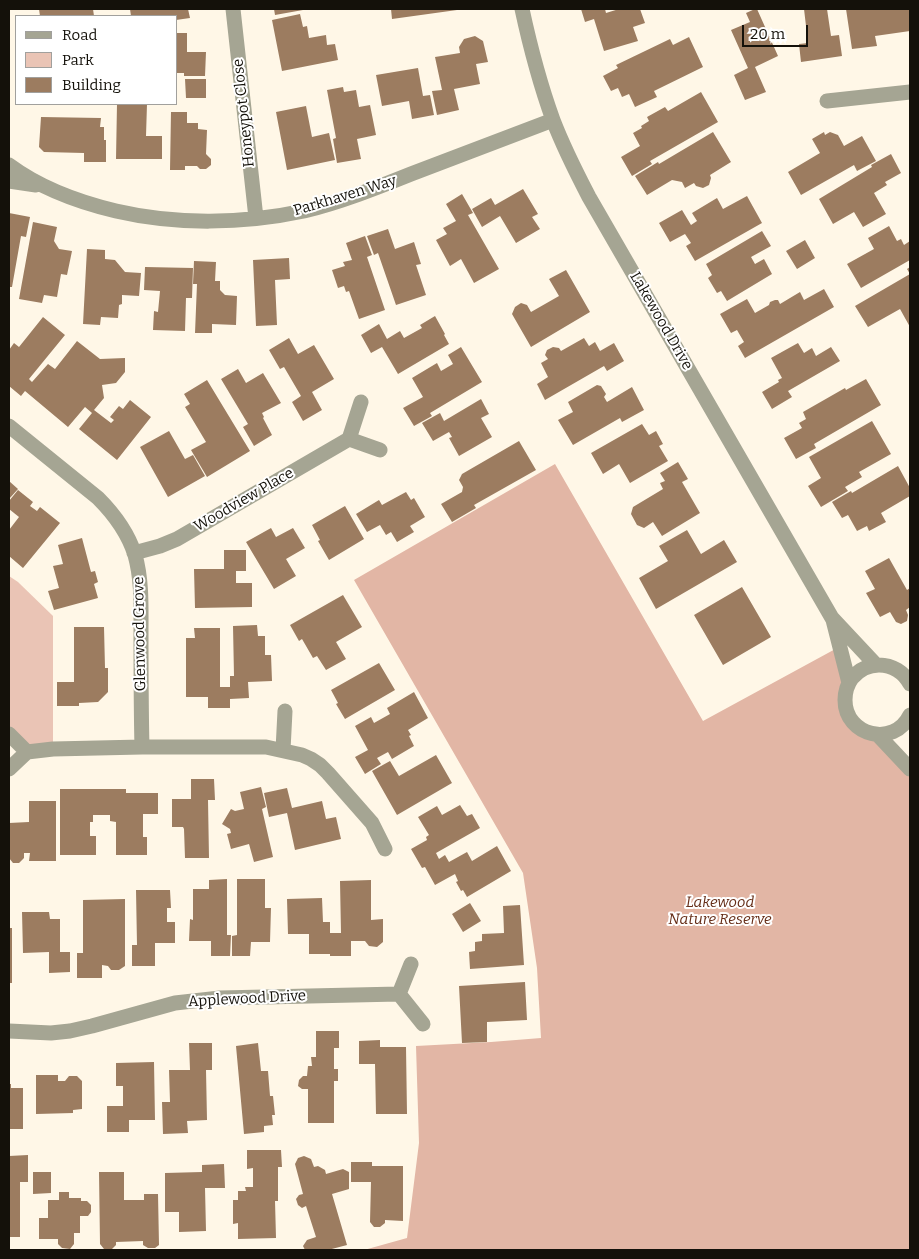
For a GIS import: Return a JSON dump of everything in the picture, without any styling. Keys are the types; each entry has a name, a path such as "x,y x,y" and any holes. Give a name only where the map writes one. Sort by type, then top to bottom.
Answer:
{"street":[{"name":"Honeypot Close","path":"233,9 256,218"},
{"name":"Lakewood Drive","path":"522,9 533,57 553,120 589,197 832,618 876,665"},
{"path":"827,101 910,92"},
{"name":"Parkhaven Way","path":"9,165 42,186 99,207 148,217 195,220 256,218 305,210 358,195 553,120"},
{"name":"Parkhaven Way","path":"9,181 42,186"},
{"path":"361,402 349,439 380,450"},
{"name":"Glenwood Grove","path":"9,426 108,508 125,532 134,553 138,568 140,597 142,747"},
{"name":"Woodview Place","path":"134,553 177,539 349,439"},
{"name":"Lakewood Drive","path":"832,618 849,683"},
{"path":"895,668 910,664"},
{"path":"910,684 903,674 895,668 886,665 876,665 865,668 856,674 849,683 845,694 845,706 849,717 856,726 866,732 878,735 890,733 901,727 910,718"},
{"path":"283,750 285,711"},
{"path":"9,734 27,752"},
{"path":"878,735 910,768"},
{"path":"9,769 27,752 53,749 266,747 283,750 312,760 328,773 372,823 385,849"},
{"path":"411,964 399,994 423,1024"},
{"name":"Applewood Drive","path":"9,1031 51,1033 70,1031 175,1003 220,998 399,994"}],"green space":[{"name":"Lakewood Nature Reserve","path":"555,464 703,721 839,647 845,706 910,769 910,1250 364,1250 407,1238 419,1143 416,1046 541,1038 537,968 523,873 354,580"},
{"path":"9,576 18,582 53,616 53,749 27,752 9,734"}],"building":[{"path":"39,9 93,9 94,15 40,15"},
{"path":"130,9 188,9 190,18 178,20 178,15 131,15"},
{"path":"274,9 303,9 303,10 275,15"},
{"path":"391,9 456,9 457,10 392,19"},
{"path":"581,9 605,9 606,13 619,9 640,9 645,23 633,27 638,41 604,51 594,19 585,22"},
{"path":"757,9 778,56 755,67 766,92 745,100 734,75 748,68 731,30 750,22 746,13"},
{"path":"804,9 827,9 831,36 839,35 842,56 801,62 799,44 808,43"},
{"path":"846,9 909,9 910,31 875,36 877,46 852,49"},
{"path":"300,14 303,27 307,26 309,38 326,35 327,45 335,44 338,60 282,71 272,20"},
{"path":"178,33 187,33 187,52 206,52 205,76 184,76 184,73 178,73"},
{"path":"475,36 483,41 488,62 476,64 480,84 454,89 459,110 437,115 432,91 442,90 435,57 460,53 459,47 464,39"},
{"path":"689,37 703,67 654,91 657,97 635,107 629,94 622,97 618,88 611,91 603,76 618,68 616,65 670,39 673,45"},
{"path":"418,68 423,96 430,95 434,115 412,119 409,101 382,106 376,75"},
{"path":"185,79 206,79 206,98 186,98"},
{"path":"343,87 344,92 356,90 359,107 370,105 376,135 357,139 361,159 337,163 333,139 336,138 327,90"},
{"path":"701,92 718,122 650,161 652,164 632,176 621,157 640,146 633,133 649,121 647,117 665,107 668,111"},
{"path":"117,105 147,105 146,136 162,136 162,159 116,159"},
{"path":"306,106 312,137 329,133 335,160 287,170 276,112"},
{"path":"171,112 187,112 187,123 198,123 198,129 207,130 206,154 211,159 211,165 206,169 200,169 197,166 185,166 185,170 170,170"},
{"path":"41,117 101,118 100,127 104,127 104,140 106,140 106,162 84,162 84,153 44,152 39,147"},
{"path":"713,132 731,162 710,175 709,185 703,188 696,186 694,183 685,188 682,182 672,180 647,195 635,176"},
{"path":"824,132 825,135 830,132 838,135 844,146 862,136 876,161 857,171 854,165 801,195 788,172 820,153 812,139"},
{"path":"891,154 901,173 885,182 887,185 874,193 886,214 863,227 854,212 833,224 819,199"},
{"path":"523,189 538,214 532,217 540,229 516,243 500,216 482,227 472,209 491,198 495,205"},
{"path":"462,194 473,213 468,215 499,269 474,283 461,259 450,266 436,240 447,234 443,228 456,221 446,204"},
{"path":"747,196 762,223 695,261 686,246 691,243 685,234 670,242 659,223 682,210 691,225 697,221 692,213 717,198 723,209"},
{"path":"9,213 30,217 26,237 21,236 12,287 9,287"},
{"path":"33,222 57,227 54,241 59,249 72,251 67,275 61,274 57,297 44,295 42,303 19,299"},
{"path":"889,226 897,241 901,239 904,245 910,241 910,260 861,288 847,264 874,249 868,238"},
{"path":"388,229 395,249 414,242 421,264 416,265 426,295 396,305 378,253 374,255 367,236"},
{"path":"762,231 771,246 751,257 755,264 764,259 772,274 727,301 721,291 717,293 708,278 712,275 706,264"},
{"path":"365,236 372,255 367,257 385,310 359,319 349,291 346,292 344,286 338,288 332,270 345,266 343,262 352,260 346,243"},
{"path":"805,240 815,258 797,269 786,251"},
{"path":"87,249 105,250 105,259 115,260 125,272 141,273 139,296 122,295 122,304 119,305 118,318 101,317 100,325 83,324"},
{"path":"289,258 290,279 275,280 277,325 256,326 253,260"},
{"path":"194,261 216,262 215,281 220,281 220,290 225,295 237,296 236,325 212,324 212,333 195,333 197,284 193,284"},
{"path":"145,267 193,268 192,298 186,298 185,331 153,330 154,311 158,312 160,291 144,290"},
{"path":"566,270 590,312 531,347 512,314 515,307 521,303 527,305 531,312 559,296 549,279"},
{"path":"910,274 910,327 900,309 868,327 855,306"},
{"path":"824,289 834,307 745,358 738,346 744,342 737,330 731,333 720,314 747,299 755,313 775,300 778,300 780,304 800,292 804,300"},
{"path":"435,316 449,344 398,374 382,347 371,353 361,335 379,324 387,339 400,331 404,338 422,328 420,325"},
{"path":"43,317 65,335 29,379 32,382 48,364 55,369 77,341 100,359 125,358 125,372 116,383 102,385 104,398 94,410 111,423 114,420 110,417 119,406 123,409 130,400 151,417 117,460 79,429 92,413 85,407 68,427 25,391 21,396 9,386 9,350 14,343 19,347"},
{"path":"289,338 298,354 314,345 334,379 312,392 322,410 303,421 292,402 301,396 284,367 280,369 269,350"},
{"path":"584,338 589,346 595,342 600,351 614,343 624,361 607,371 604,366 545,400 537,384 548,377 541,363 548,359 545,355 547,350 553,347 559,348 561,351"},
{"path":"798,343 804,353 812,348 816,356 831,347 840,361 788,391 792,397 772,409 762,392 779,382 778,380 782,378 771,358"},
{"path":"461,347 482,382 430,413 432,416 414,426 403,408 423,397 412,378 437,363 441,371 453,364 448,355"},
{"path":"238,369 246,383 263,373 281,403 262,413 272,435 254,446 243,427 248,424 221,379"},
{"path":"866,379 881,405 814,444 816,448 796,459 784,438 802,428 799,423 806,419 803,412 845,388 846,390"},
{"path":"207,380 250,451 207,477 191,450 206,442 185,407 190,404 184,394"},
{"path":"597,385 601,386 606,394 604,397 607,402 632,387 644,410 622,422 620,418 573,445 558,420 573,412 568,402"},
{"path":"481,399 489,414 481,418 492,437 459,456 449,438 452,437 449,432 433,441 422,423 440,413 444,421"},
{"path":"872,421 891,454 859,472 862,477 845,487 848,491 821,507 808,486 821,478 809,457"},
{"path":"642,424 649,435 656,431 663,444 659,446 668,461 630,483 619,464 603,474 591,453"},
{"path":"169,431 185,459 193,455 205,476 168,497 140,447"},
{"path":"519,441 536,470 474,505 476,508 452,522 441,504 462,492 463,487 459,480 462,474"},
{"path":"678,462 688,479 682,482 700,513 662,536 653,522 644,528 637,525 631,514 633,507 663,489 660,483 665,481 660,473"},
{"path":"898,466 910,488 910,496 881,513 886,522 869,531 867,526 857,531 848,515 842,518 832,502 851,491 852,493"},
{"path":"9,481 18,489 9,499"},
{"path":"18,490 33,502 30,506 37,511 40,507 60,523 23,568 9,556 9,530 19,517 9,509 9,501"},
{"path":"406,492 411,500 414,498 425,517 410,526 414,532 397,542 391,532 386,535 380,525 367,532 356,514 379,500 382,505"},
{"path":"345,506 364,539 329,560 318,541 320,540 312,525"},
{"path":"271,528 276,537 293,528 305,548 286,559 296,576 274,589 246,542"},
{"path":"687,530 701,554 724,540 737,562 656,609 639,578 668,561 659,546"},
{"path":"82,538 91,572 95,571 98,582 94,584 98,598 54,610 48,591 59,588 53,566 63,564 58,545"},
{"path":"224,550 246,550 246,571 236,571 236,583 252,583 252,607 195,608 194,569 224,569"},
{"path":"889,558 907,590 910,588 910,607 906,610 908,615 907,621 901,624 896,622 890,612 880,617 866,593 875,589 865,571"},
{"path":"742,587 771,637 723,665 694,615"},
{"path":"343,595 362,627 336,642 346,659 326,670 317,656 313,658 302,639 299,641 290,625"},
{"path":"257,625 258,636 265,636 265,655 271,655 272,681 248,682 249,698 230,699 230,708 208,708 208,697 186,697 186,638 195,638 194,628 220,628 220,687 230,687 230,676 234,676 233,626"},
{"path":"74,627 104,627 105,668 108,668 108,692 98,702 79,703 79,706 57,706 57,682 74,682"},
{"path":"379,663 395,690 345,719 336,704 338,703 331,690"},
{"path":"414,692 428,718 408,730 414,746 392,759 388,752 377,758 381,764 365,774 355,757 368,750 355,726 371,717 374,723 390,714 387,708"},
{"path":"436,755 452,783 397,815 372,771 390,761 399,776"},
{"path":"191,779 214,779 215,800 208,800 209,858 185,858 184,829 183,827 172,827 172,799 191,799"},
{"path":"261,787 266,807 262,809 273,857 254,862 249,844 231,849 227,834 231,833 230,829 222,824 231,809 235,811 244,809 240,792"},
{"path":"287,788 292,808 322,801 326,819 336,817 341,839 295,850 287,813 269,817 264,793"},
{"path":"60,789 126,789 126,793 158,793 158,814 143,814 143,837 147,837 147,855 116,855 116,822 110,821 110,815 93,815 93,822 90,822 90,836 96,836 96,855 60,855"},
{"path":"29,801 56,801 56,861 29,861 30,853 24,853 24,858 19,863 13,863 9,858 9,823 29,822"},
{"path":"460,805 467,816 472,814 480,828 436,853 439,859 445,855 449,862 467,852 472,861 497,846 511,871 467,897 456,882 458,881 455,874 435,885 425,867 422,868 411,849 427,840 426,837 429,835 418,817 437,806 442,815"},
{"path":"227,879 227,935 231,935 230,956 211,956 211,941 189,941 190,919 193,920 193,889 209,889 209,880"},
{"path":"237,879 265,879 265,908 271,908 270,942 251,942 250,956 232,956 232,936 237,935"},
{"path":"371,880 371,920 383,919 383,942 377,947 369,946 365,941 351,941 351,956 309,954 309,934 288,934 287,899 322,898 323,922 330,922 330,933 341,933 340,881"},
{"path":"136,890 170,890 171,908 167,908 167,922 175,922 175,943 155,943 155,966 132,966 132,945 137,945"},
{"path":"125,899 125,966 119,970 111,970 108,966 102,965 102,978 77,978 77,953 83,953 83,900"},
{"path":"470,903 481,921 463,932 452,914"},
{"path":"520,905 524,965 470,969 469,952 475,951 475,942 482,941 482,934 504,933 503,906"},
{"path":"22,912 49,912 50,919 60,919 60,952 70,952 70,972 49,973 49,952 23,953"},
{"path":"9,928 12,928 12,983 9,983"},
{"path":"525,982 527,1020 487,1022 487,1042 462,1043 459,986"},
{"path":"316,1031 339,1031 339,1048 334,1048 334,1069 338,1069 338,1081 334,1081 334,1123 308,1123 308,1089 302,1089 298,1086 299,1080 303,1076 307,1076 308,1066 312,1066 311,1057 316,1057"},
{"path":"380,1040 380,1047 406,1047 407,1114 376,1114 375,1064 359,1064 359,1041"},
{"path":"189,1043 212,1043 212,1070 206,1070 207,1120 187,1121 188,1133 163,1134 162,1102 170,1102 169,1070 190,1070"},
{"path":"258,1043 261,1071 268,1071 270,1096 273,1096 275,1115 272,1115 273,1125 264,1126 264,1132 244,1134 236,1046"},
{"path":"154,1062 155,1120 129,1120 129,1132 107,1132 107,1106 123,1106 123,1086 116,1086 116,1063"},
{"path":"36,1075 58,1075 58,1081 65,1081 69,1076 77,1076 82,1081 82,1109 73,1110 73,1113 36,1114"},
{"path":"9,1084 11,1084 11,1088 23,1088 23,1129 9,1129"},
{"path":"247,1150 281,1150 282,1167 278,1167 278,1201 275,1201 276,1238 238,1239 238,1223 233,1224 233,1200 238,1200 238,1191 246,1191 245,1187 253,1187 253,1168 247,1169"},
{"path":"28,1155 28,1182 20,1182 20,1237 9,1237 9,1156"},
{"path":"304,1156 311,1159 314,1167 318,1166 325,1170 326,1174 343,1169 349,1172 349,1189 332,1194 347,1245 328,1250 305,1250 303,1246 307,1240 316,1237 306,1206 302,1208 298,1205 296,1199 299,1195 303,1194 295,1164 298,1158"},
{"path":"351,1162 372,1162 372,1166 403,1166 403,1221 385,1220 385,1223 380,1227 374,1227 370,1222 371,1182 351,1182"},
{"path":"224,1164 225,1188 205,1188 206,1231 179,1232 179,1212 165,1212 165,1173 202,1172 202,1165"},
{"path":"33,1172 51,1172 51,1193 33,1194"},
{"path":"99,1172 124,1172 124,1200 144,1200 144,1194 158,1194 159,1245 155,1248 148,1248 143,1245 143,1241 116,1242 112,1249 104,1249 100,1244"},
{"path":"59,1192 69,1192 69,1198 81,1198 81,1201 87,1201 91,1205 91,1212 88,1216 80,1216 80,1233 74,1233 74,1244 70,1249 62,1248 58,1244 58,1239 39,1239 39,1218 48,1218 48,1200 59,1200"}]}
